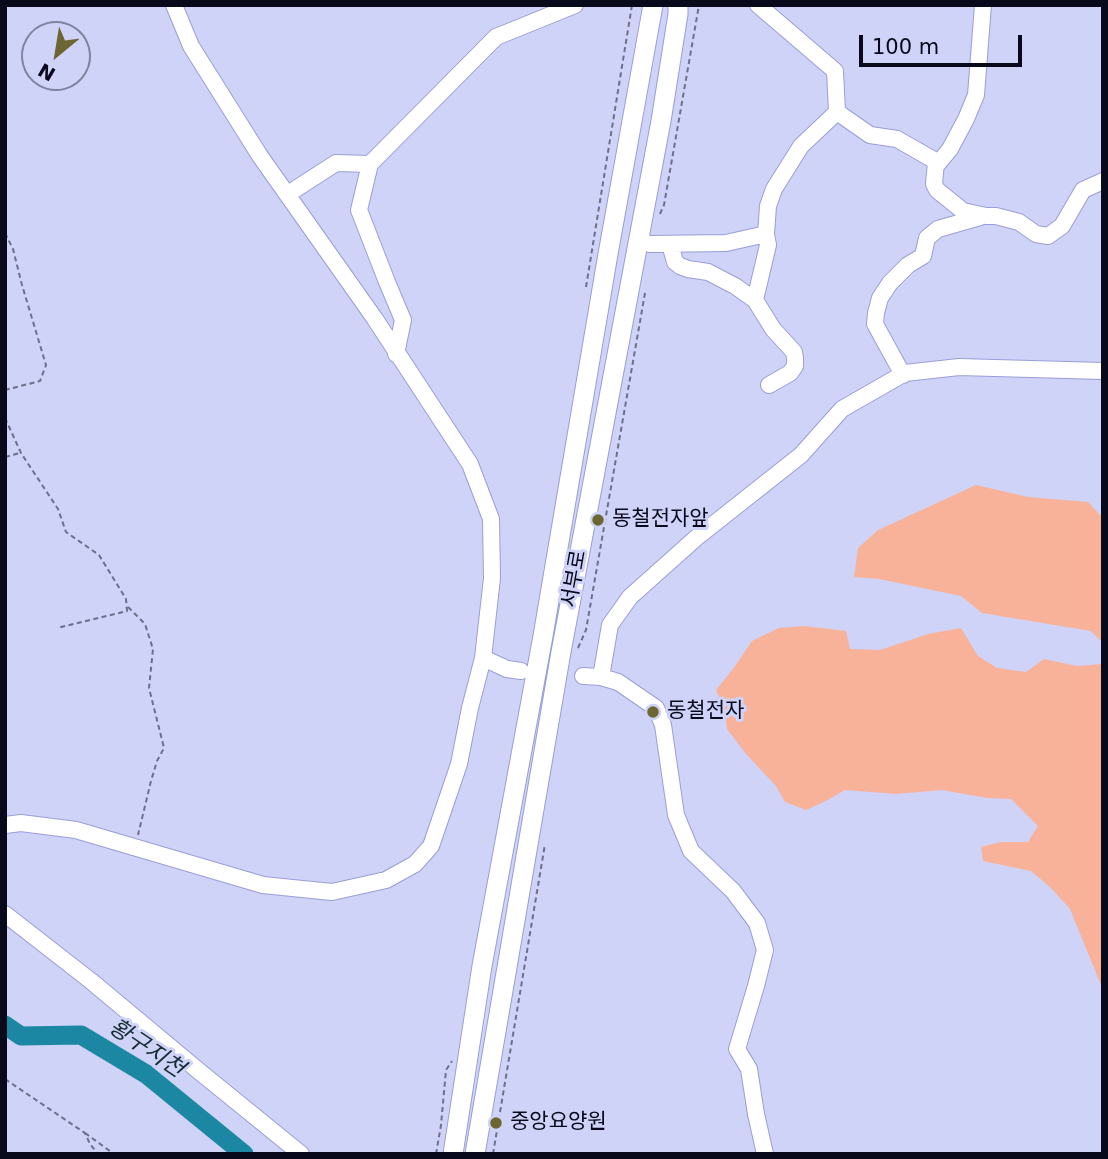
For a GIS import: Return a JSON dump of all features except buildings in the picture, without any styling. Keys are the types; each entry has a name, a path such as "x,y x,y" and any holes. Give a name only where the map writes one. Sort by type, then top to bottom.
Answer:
{"main road":[{"name":"서부로","path":"453,1154 487,941 653,5"},
{"name":"서부로","path":"475,1154 561,652 661,121 678,5"}],"street":[{"path":"5,825 21,823 76,830 263,885 332,892 386,880 415,864 431,846 459,764 483,658 492,579 491,519 470,464 375,320 260,156 191,46 174,5"},
{"path":"396,354 403,320 359,210 370,164 496,37 575,5"},
{"path":"755,300 768,245 768,206 774,189 801,146 836,112 835,71 758,5"},
{"path":"936,166 950,149 976,95 983,5"},
{"path":"836,112 870,135 897,139 932,159 936,162 934,184 937,190 962,211 986,216"},
{"path":"288,194 336,163 370,164"},
{"path":"903,375 875,324 876,313 880,298 890,283 908,265 923,256 927,239 938,229 986,216 1019,222 1036,234 1048,236 1062,226 1083,190 1103,181"},
{"path":"638,241 650,244 726,243 766,234"},
{"path":"670,244 675,262 680,266 708,272 755,300 773,330 794,352 795,366 790,373 769,385"},
{"path":"601,677 610,625 630,597 696,538 801,454 842,409 903,375 959,367 1103,371"},
{"path":"483,658 507,669 521,671"},
{"path":"583,676 618,682 656,708 663,725 676,815 691,850 733,891 757,923 765,950 737,1049 749,1069 765,1154"},
{"path":"5,914 92,981 301,1154"}],"path":[{"path":"660,213 664,205 699,5"},
{"path":"5,233 13,250 46,365 40,381 5,390"},
{"path":"576,651 586,630 645,297 644,287"},
{"path":"5,418 21,453 58,509 66,532 99,555 126,599 127,611 57,628"},
{"path":"5,457 21,453"},
{"path":"127,607 145,624 153,649 149,688 164,748 151,780 135,848"},
{"path":"493,1154 545,841"},
{"path":"5,1079 114,1154"},
{"path":"85,1133 98,1154"}],"shaded area":[{"path":"976,485 1028,497 1088,502 1103,518 1103,643 1091,631 982,613 961,596 879,579 854,577 858,548 878,530"},
{"path":"805,626 846,631 850,649 880,650 928,634 961,628 978,656 997,668 1026,672 1044,659 1077,666 1103,664 1103,990 1070,909 1050,887 1031,871 983,861 981,847 1000,842 1028,842 1038,826 1011,799 987,798 942,790 896,794 845,790 806,810 785,802 776,786 727,729 725,710 716,690 752,641 779,628"}],"waterway":[{"name":"황구지천","path":"5,1025 21,1036 81,1035 146,1074 244,1154"}],"place":[{"name":"동철전자앞","path":"598,520"},
{"name":"동철전자","path":"653,712"},
{"name":"중앙요양원","path":"496,1123"}]}
